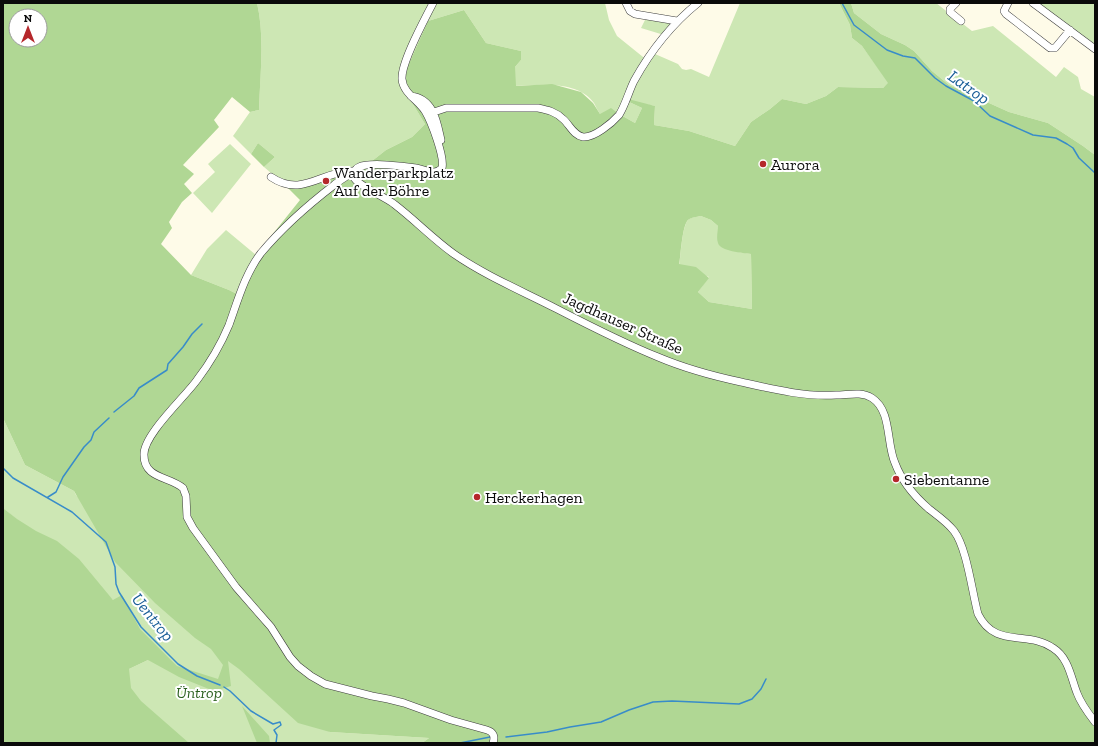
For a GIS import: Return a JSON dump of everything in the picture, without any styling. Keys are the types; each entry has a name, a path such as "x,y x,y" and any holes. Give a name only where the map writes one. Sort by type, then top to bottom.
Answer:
{"street":[{"path":"433,3 415,40 402,79 403,85 427,114 441,152"},
{"path":"626,3 630,11 635,14 677,21"},
{"path":"434,112 446,108 538,108 556,114 565,120 577,135 585,137 594,135 619,114 634,81 644,66 677,21 698,3"},
{"path":"956,3 950,9 950,12 960,21"},
{"path":"1008,3 1004,10 1006,14 1050,48 1055,48 1070,30"},
{"path":"1033,3 1095,49"},
{"path":"412,96 422,99 434,112 441,140 442,168 431,172 411,167 379,165 362,166 345,176 311,203 282,231 261,254 243,285 228,326 213,357 197,380 154,432 145,447 144,460 152,473 183,488 185,492 187,517 193,528 236,587 271,627 290,657 298,666 325,684 404,703 451,720 487,730 492,732 494,736 493,743"},
{"path":"271,177 275,180 290,184 303,185 340,172 354,171"},
{"name":"Jagdhauser Straße","path":"354,171 353,176 357,183 391,202 433,238 471,265 642,350 686,367 762,387 818,395 861,394 872,398 880,406 884,414 891,454 896,468 919,500 952,529 958,538 964,553 978,614 983,624 989,630 998,634 1042,642 1058,651 1065,660 1082,704 1095,722"}],"green space":[{"path":"3,3 257,3 261,29 259,110 250,112 232,97 214,120 219,127 183,165 194,174 184,184 192,193 182,202 169,222 172,228 161,244 191,275 241,296 256,255 300,200 285,185 311,181 372,161 386,150 412,137 425,124 402,86 405,81 407,68 428,21 464,10 486,43 521,51 521,60 515,67 516,86 552,84 581,92 593,103 600,114 611,108 635,123 642,108 627,101 628,99 655,106 654,125 689,131 735,146 751,122 782,99 806,104 826,96 838,87 883,88 888,83 862,46 852,38 850,25 839,3 851,3 854,13 881,34 905,45 914,51 932,71 949,85 1009,112 1048,123 1095,155 1095,743 422,743 429,738 330,732 298,723 239,669 228,661 231,686 214,691 179,677 148,660 129,669 131,688 141,701 189,743 3,743 3,508 36,531 57,541 79,559 113,600 122,595 140,629 177,666 218,679 223,665 211,649 195,638 155,603 115,562 74,491 25,465 3,418","holes":["701,216 711,220 718,226 717,239 720,246 732,251 751,254 752,309 709,302 698,292 709,278 696,267 679,264 684,228 688,220"]},
{"path":"257,3 605,3 609,20 617,36 648,61 655,54 678,64 682,69 691,69 709,77 740,3 839,3 850,25 852,38 862,46 889,83 883,88 838,87 826,96 806,104 782,99 751,122 735,146 689,131 654,125 655,106 627,101 642,108 635,123 619,114 600,114 594,103 578,90 568,87 546,85 515,86 515,67 521,60 521,51 486,43 464,10 428,21 407,68 405,81 402,86 425,124 412,137 386,150 372,161 311,181 285,185 264,167 275,157 258,143 251,154 233,136 250,112 259,110 261,29"},
{"path":"851,3 936,3 972,31 993,26 1056,77 1064,67 1078,77 1081,89 1095,97 1095,155 1048,123 1009,112 949,85 932,71 914,51 905,45 881,34 854,13"},
{"path":"1041,3 1095,3 1095,44 1080,36 1039,5"},
{"path":"646,18 674,22 664,35 641,28"},
{"path":"258,143 275,157 264,167 251,154"},
{"path":"230,144 251,164 212,213 193,193 215,172 208,164"},
{"path":"701,216 711,220 718,226 739,252 751,254 752,309 709,302 698,292 709,277 679,265 686,224 691,218"},
{"path":"226,230 256,255 241,296 191,275 207,249"},
{"name":"Üntrop","path":"3,418 25,465 74,491 76,495 330,732 429,738 422,743 187,743 151,716 125,683 129,669 148,660 113,600 3,508"},
{"path":"242,706 269,736 270,743 257,743"}],"waterway":[{"name":"Latrop","path":"842,3 854,25 887,50 903,56 915,58 935,78 946,86 974,101 990,116 1033,135 1056,138 1067,144 1073,148 1079,158 1095,173"},
{"path":"114,412 134,396 139,388 167,370 168,364 202,324"},
{"path":"48,497 56,492 63,477 84,447 91,440 94,432 109,418"},
{"name":"Uentrop","path":"3,468 13,478 72,512 106,542 115,567 116,584 119,592 141,627 178,664 197,676 220,685"},
{"path":"506,737 547,732 601,722 653,702 672,701 739,704 752,699 761,689 766,679"},
{"name":"Uentrop","path":"224,687 251,711 273,724 280,722 281,725 274,730 277,735 276,743"},
{"path":"460,743 490,737"}],"place":[{"name":"Aurora","path":"763,164"},
{"name":"Wanderparkplatz Auf der Böhre","path":"326,181"},
{"name":"Siebentanne","path":"896,479"},
{"name":"Herckerhagen","path":"477,497"}]}
